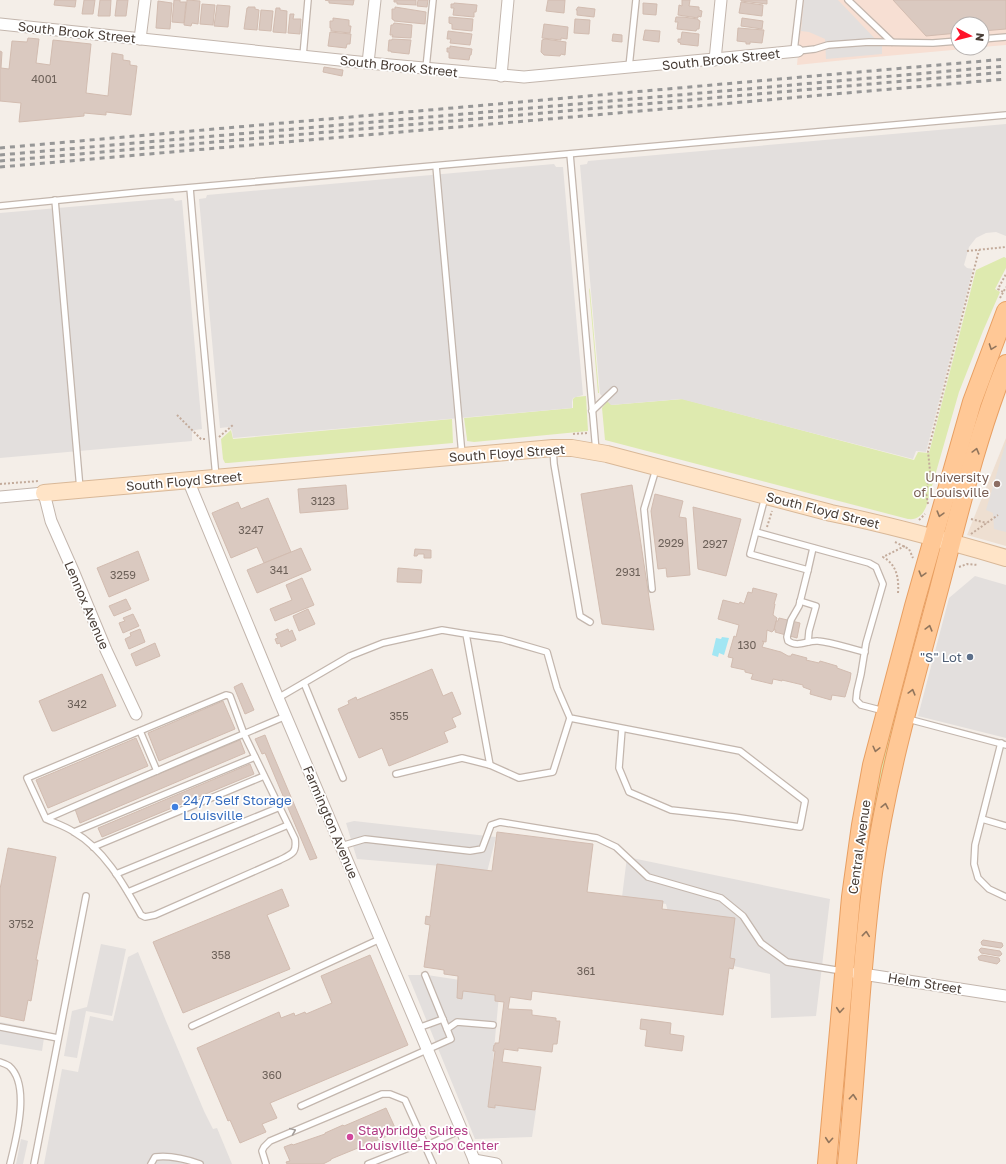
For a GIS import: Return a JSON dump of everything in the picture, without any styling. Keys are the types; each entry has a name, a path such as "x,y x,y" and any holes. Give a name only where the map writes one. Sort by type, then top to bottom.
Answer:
{"main road":[{"name":"Central Avenue","path":"827,1164 844,971 861,825 872,766 933,537 972,402 1003,305"},
{"name":"Central Avenue","path":"847,1164 863,973 873,874 882,816 904,718 978,445 996,388 1006,364"}],"street":[{"path":"140,38 145,0"},
{"path":"368,63 374,0"},
{"path":"501,76 508,0"},
{"path":"715,60 721,0"},
{"name":"South Brook Street","path":"0,24 368,63 524,77 715,60 796,51"},
{"name":"South Floyd Street","path":"42,487 80,490 553,448 572,448 656,466 831,513 933,537 1006,558"},
{"name":"Farmington Avenue","path":"188,480 278,698 475,1162"},
{"path":"0,497 42,487"},
{"name":"Lennox Avenue","path":"42,487 51,521 106,650 136,714"},
{"name":"Helm Street","path":"844,971 1006,996"},
{"path":"475,1162 496,1164"}],"lane":[{"path":"302,56 308,0"},
{"path":"426,68 433,0"},
{"path":"629,68 636,0"},
{"path":"800,0 796,51 834,45 869,42 932,43 950,42"},
{"path":"848,0 892,42"},
{"path":"990,38 1006,37"},
{"path":"0,206 1006,116"},
{"path":"570,154 596,452"},
{"path":"436,166 462,456"},
{"path":"190,188 216,478"},
{"path":"55,200 80,490"},
{"path":"592,411 614,390"},
{"path":"553,448 554,464 580,616 590,622"},
{"path":"652,589 644,510 656,466"},
{"path":"765,495 750,554 808,570"},
{"path":"756,532 868,563 876,567 883,584 865,652 856,700 861,705 886,711"},
{"path":"813,548 799,606 791,620 787,637 788,641 792,644 798,645 818,640 865,652"},
{"path":"800,601 816,606 809,631 808,642"},
{"path":"278,698 350,656 383,643 442,630 502,639 547,652 557,688 570,718 553,772 519,778 490,765 462,758 396,774"},
{"path":"466,634 490,765"},
{"path":"304,683 343,778"},
{"path":"226,695 230,696 244,734 295,839 296,848 293,853 156,915 145,917 141,915 116,874 93,847 74,832 46,819 27,778 140,731 226,695"},
{"path":"46,819 286,716"},
{"path":"570,718 740,751 805,801 800,827 734,817 671,810 630,792 619,768 622,729"},
{"path":"904,718 1003,744 975,845 974,864 978,878 989,889 1006,897"},
{"path":"140,731 157,771"},
{"path":"74,832 255,757"},
{"path":"93,847 264,776"},
{"path":"116,874 280,808"},
{"path":"982,819 1006,826"},
{"path":"341,846 365,839 470,851 482,849 491,825 500,822 597,838 616,847 648,877 722,898 742,916 761,943 787,962 844,971"},
{"path":"128,892 288,825"},
{"path":"34,1164 86,896"},
{"path":"192,1026 380,939"},
{"path":"301,1106 451,1039 425,975"},
{"path":"418,1028 443,1018"},
{"path":"447,1029 457,1022 493,1025"},
{"path":"0,1027 58,1038"},
{"path":"0,1062 8,1065 16,1076 20,1090 20,1112 10,1164"},
{"path":"266,1164 262,1151 264,1146 270,1141 382,1094 390,1094 405,1100 433,1164"},
{"path":"368,1164 461,1130"},
{"path":"152,1164 155,1157 164,1156 188,1160 200,1164"}],"path":[{"path":"967,251 1006,247"},
{"path":"928,508 926,493 930,471 928,451 979,250"},
{"path":"1003,292 998,289 1006,274"},
{"path":"1003,305 1003,292 1006,287"},
{"path":"177,415 201,439 212,438"},
{"path":"219,438 233,425"},
{"path":"0,484 42,487"},
{"path":"918,520 922,518 930,501"},
{"path":"767,528 773,509"},
{"path":"971,534 998,515"},
{"path":"968,518 987,523"},
{"path":"892,541 904,546 911,552 913,561"},
{"path":"898,593 898,575 893,565 883,557 904,546"},
{"path":"957,568 967,564 979,565"}],"shaded area":[{"path":"803,0 1006,0 1006,45 990,46 990,16 950,16 950,50 797,65"},
{"path":"804,0 838,0 882,46 882,54 826,59 825,39 809,32 801,31"},
{"path":"1006,124 1006,236 996,232 986,233 976,238 969,247 964,265 967,268 973,269 926,452 916,451 913,459 681,399 611,405 600,394 580,165 587,164 588,161"},
{"path":"554,164 556,167 563,167 583,395 573,398 572,408 233,438 232,431 229,427 220,428 199,199 206,198 207,195"},
{"path":"173,198 175,201 182,200 202,429 192,432 192,441 0,458 0,213"},
{"name":"University of Louisville","path":"1006,438 1006,546 967,535"},
{"path":"1006,442 1006,532 994,529 993,513 986,510"},
{"name":"\"S\" Lot","path":"975,576 1006,585 1006,738 918,716 949,598"},
{"path":"354,821 496,837 487,872 441,866 357,859 346,823"},
{"path":"627,857 830,899 816,1016 771,1018 770,974 729,965 668,912 666,904 622,897"},
{"path":"101,944 126,949 112,1016 86,1011 77,1058 64,1056 72,1011 87,1007"},
{"path":"138,952 204,1111 213,1129 217,1128 232,1164 44,1164 62,1069 78,1072 90,1016 113,1021 128,957"},
{"path":"408,975 427,975 460,980 499,995 489,1104 536,1110 532,1137 475,1139"},
{"path":"0,1022 45,1031 42,1051 0,1044"},
{"path":"21,1139 28,1141 23,1164 16,1164"}],"green space":[{"path":"1004,257 1006,258 1006,268 995,289 1000,292 959,392 926,507 923,513 917,518 908,519 605,440 602,408 609,399 611,405 683,399 914,460 918,452 929,453 976,270"},
{"path":"589,288 590,290 599,393 598,393"},
{"path":"586,396 588,431 474,442 467,441 464,418 573,408 573,399 575,397"},
{"path":"452,419 453,443 228,463 225,463 223,459 221,439 231,430 233,439"},
{"path":"905,667 901,702 864,880 872,797"}],"water":[{"path":"722,637 729,638 724,655 719,653 718,657 712,655 716,638 721,639"}],"building":[{"path":"55,0 76,0 75,7 54,5"},
{"path":"84,0 95,0 93,14 82,14"},
{"path":"100,0 111,0 110,16 98,16"},
{"path":"117,0 128,0 126,16 115,16"},
{"path":"174,0 186,2 184,23 172,22"},
{"path":"187,0 200,1 198,24 192,23 191,26 184,25"},
{"path":"325,0 354,0 353,5 329,3 329,1"},
{"path":"394,0 416,0 416,5 397,4"},
{"path":"418,0 428,0 427,7 417,6"},
{"path":"548,0 565,0 564,13 546,11"},
{"path":"682,0 690,0 689,6 699,7 699,10 702,11 701,17 698,16 698,18 678,15 679,5 682,6"},
{"path":"767,0 767,4 741,1"},
{"path":"893,0 1006,0 1006,29 990,30 990,16 950,16 950,34 926,36"},
{"path":"158,1 172,3 170,29 156,28"},
{"path":"741,2 763,5 762,16 739,13"},
{"path":"643,3 657,4 656,15 643,14"},
{"path":"202,4 215,5 213,25 200,24"},
{"path":"451,4 477,5 476,12 474,12 474,17 453,15 454,8 451,8"},
{"path":"217,5 230,6 228,27 214,26"},
{"path":"248,7 255,7 255,9 259,10 257,30 244,29"},
{"path":"395,7 426,12 425,24 394,21 392,19 392,9 395,9"},
{"path":"578,7 595,9 594,17 577,15 576,10"},
{"path":"276,8 287,11 286,33 273,32"},
{"path":"261,10 273,11 271,31 259,30"},
{"path":"290,14 294,14 293,19 301,19 300,34 288,33"},
{"path":"449,17 473,19 472,31 452,29 452,24 449,23"},
{"path":"676,17 698,19 700,21 699,29 696,31 677,29 678,22 675,22"},
{"path":"333,18 349,20 349,26 351,26 350,33 331,31 330,21 333,21"},
{"path":"742,18 763,21 762,29 741,26"},
{"path":"575,19 590,20 589,34 574,33"},
{"path":"394,23 412,25 411,38 392,37 393,35 390,35 391,25"},
{"path":"544,24 568,27 567,39 561,38 561,40 542,38"},
{"path":"738,28 764,30 762,43 750,42 750,44 746,44 746,42 737,41"},
{"path":"645,30 660,31 659,42 643,40"},
{"path":"448,31 472,34 470,45 450,43 451,39 447,39"},
{"path":"330,32 351,34 350,44 347,44 346,48 328,46"},
{"path":"682,32 699,34 698,46 680,44 681,43 678,42 678,39 681,39"},
{"path":"613,34 622,35 622,42 612,41"},
{"path":"28,38 39,39 36,63 50,65 53,40 91,44 86,93 108,96 112,53 123,55 123,60 130,61 130,65 137,66 131,115 106,112 106,115 84,113 84,116 19,122 21,103 0,101 0,51 2,52 1,68 9,69 12,41 27,42"},
{"path":"545,39 566,42 565,55 544,55 541,52 542,40"},
{"path":"389,40 411,40 409,54 388,51"},
{"path":"450,46 472,49 469,60 449,58 447,48 450,48"},
{"path":"324,67 343,70 342,76 323,72"},
{"path":"346,485 348,509 300,513 298,489"},
{"path":"632,485 654,630 602,624 581,494"},
{"path":"655,494 683,501 679,517 686,518 690,575 667,577 666,568 658,569 651,511"},
{"path":"268,498 291,552 264,563 257,547 231,558 212,513 238,502 241,509"},
{"path":"693,507 741,519 726,576 698,569"},
{"path":"301,548 311,570 257,593 247,570"},
{"path":"415,549 431,550 431,558 424,558 424,554 414,556"},
{"path":"138,551 149,580 109,597 97,568"},
{"path":"398,568 422,570 421,583 397,582"},
{"path":"302,578 314,605 275,621 270,609 292,600 286,585"},
{"path":"753,588 777,594 773,615 777,618 774,630 772,632 767,630 766,642 762,641 764,642 762,647 781,652 788,656 791,656 792,654 807,658 806,660 819,663 820,661 837,666 837,668 851,673 845,697 832,695 831,700 810,694 811,690 803,687 803,685 773,679 772,684 751,679 753,674 745,672 745,670 731,667 733,658 728,657 739,625 718,619 723,600 739,604 740,602 744,604 748,592 752,593"},
{"path":"126,599 131,609 114,616 109,606"},
{"path":"308,609 315,624 299,631 293,616"},
{"path":"133,614 139,626 123,633 119,623 125,621 123,618"},
{"path":"779,618 800,623 797,638 775,632 776,621 778,621"},
{"path":"140,629 145,642 129,649 125,639 131,636 130,633"},
{"path":"288,629 289,632 292,630 296,640 281,647 280,643 277,644 275,639 278,638 276,634"},
{"path":"155,643 160,656 136,666 131,654"},
{"path":"432,669 443,696 452,692 461,714 452,718 456,727 444,732 448,742 389,766 382,748 359,758 338,709 349,704 348,701 356,697 357,700"},
{"path":"102,674 116,706 52,731 39,701"},
{"path":"242,683 254,710 245,714 234,687"},
{"path":"223,701 235,729 159,761 148,733"},
{"path":"265,735 317,858 310,860 265,753 262,754 255,739"},
{"path":"136,738 148,766 48,808 36,780"},
{"path":"240,740 245,753 80,823 75,809"},
{"path":"250,764 254,774 102,837 98,828"},
{"path":"497,832 593,844 587,892 663,901 662,909 735,918 730,958 735,959 733,969 729,968 723,1015 532,991 531,1000 510,997 508,1009 532,1010 532,1015 556,1018 556,1021 560,1021 557,1044 553,1044 552,1052 518,1048 518,1051 504,1049 502,1062 541,1067 535,1110 495,1105 495,1108 488,1107 495,1051 493,1051 495,1043 499,1043 504,1002 495,1001 495,995 463,991 462,999 457,998 458,976 444,974 444,970 424,967 430,925 425,924 426,916 430,917 437,864 492,871"},
{"path":"8,848 56,857 36,960 38,960 31,1001 28,1000 24,1021 0,1016 0,889"},
{"path":"282,889 289,906 267,915 290,969 183,1013 153,942"},
{"path":"983,940 1002,943 1003,946 1001,948 982,945 981,942"},
{"path":"981,948 1000,951 1002,954 998,956 981,953 979,950"},
{"path":"370,955 408,1045 270,1103 277,1118 262,1124 266,1132 240,1143 230,1120 228,1121 197,1048 279,1012 281,1018 294,1013 295,1016 305,1012 306,1014 332,1003 321,976"},
{"path":"982,955 999,958 1000,961 997,964 979,960 978,957"},
{"path":"641,1019 671,1023 670,1034 684,1036 682,1051 645,1046 647,1030 640,1029"},
{"name":"Staybridge Suites Louisville-Expo Center","path":"386,1108 397,1132 331,1159 323,1164 287,1164 286,1162 290,1161 284,1147 325,1134 343,1125 344,1126"}],"railway":[{"path":"0,148 1006,59"},
{"path":"0,155 1006,66"},
{"path":"0,161 1006,72"},
{"path":"0,167 1006,79"}],"place":[{"name":"University of Louisville","path":"997,484"},
{"name":"\"S\" Lot","path":"970,657"},
{"name":"24/7 Self Storage Louisville","path":"175,807"},
{"name":"Staybridge Suites Louisville-Expo Center","path":"350,1137"}]}
